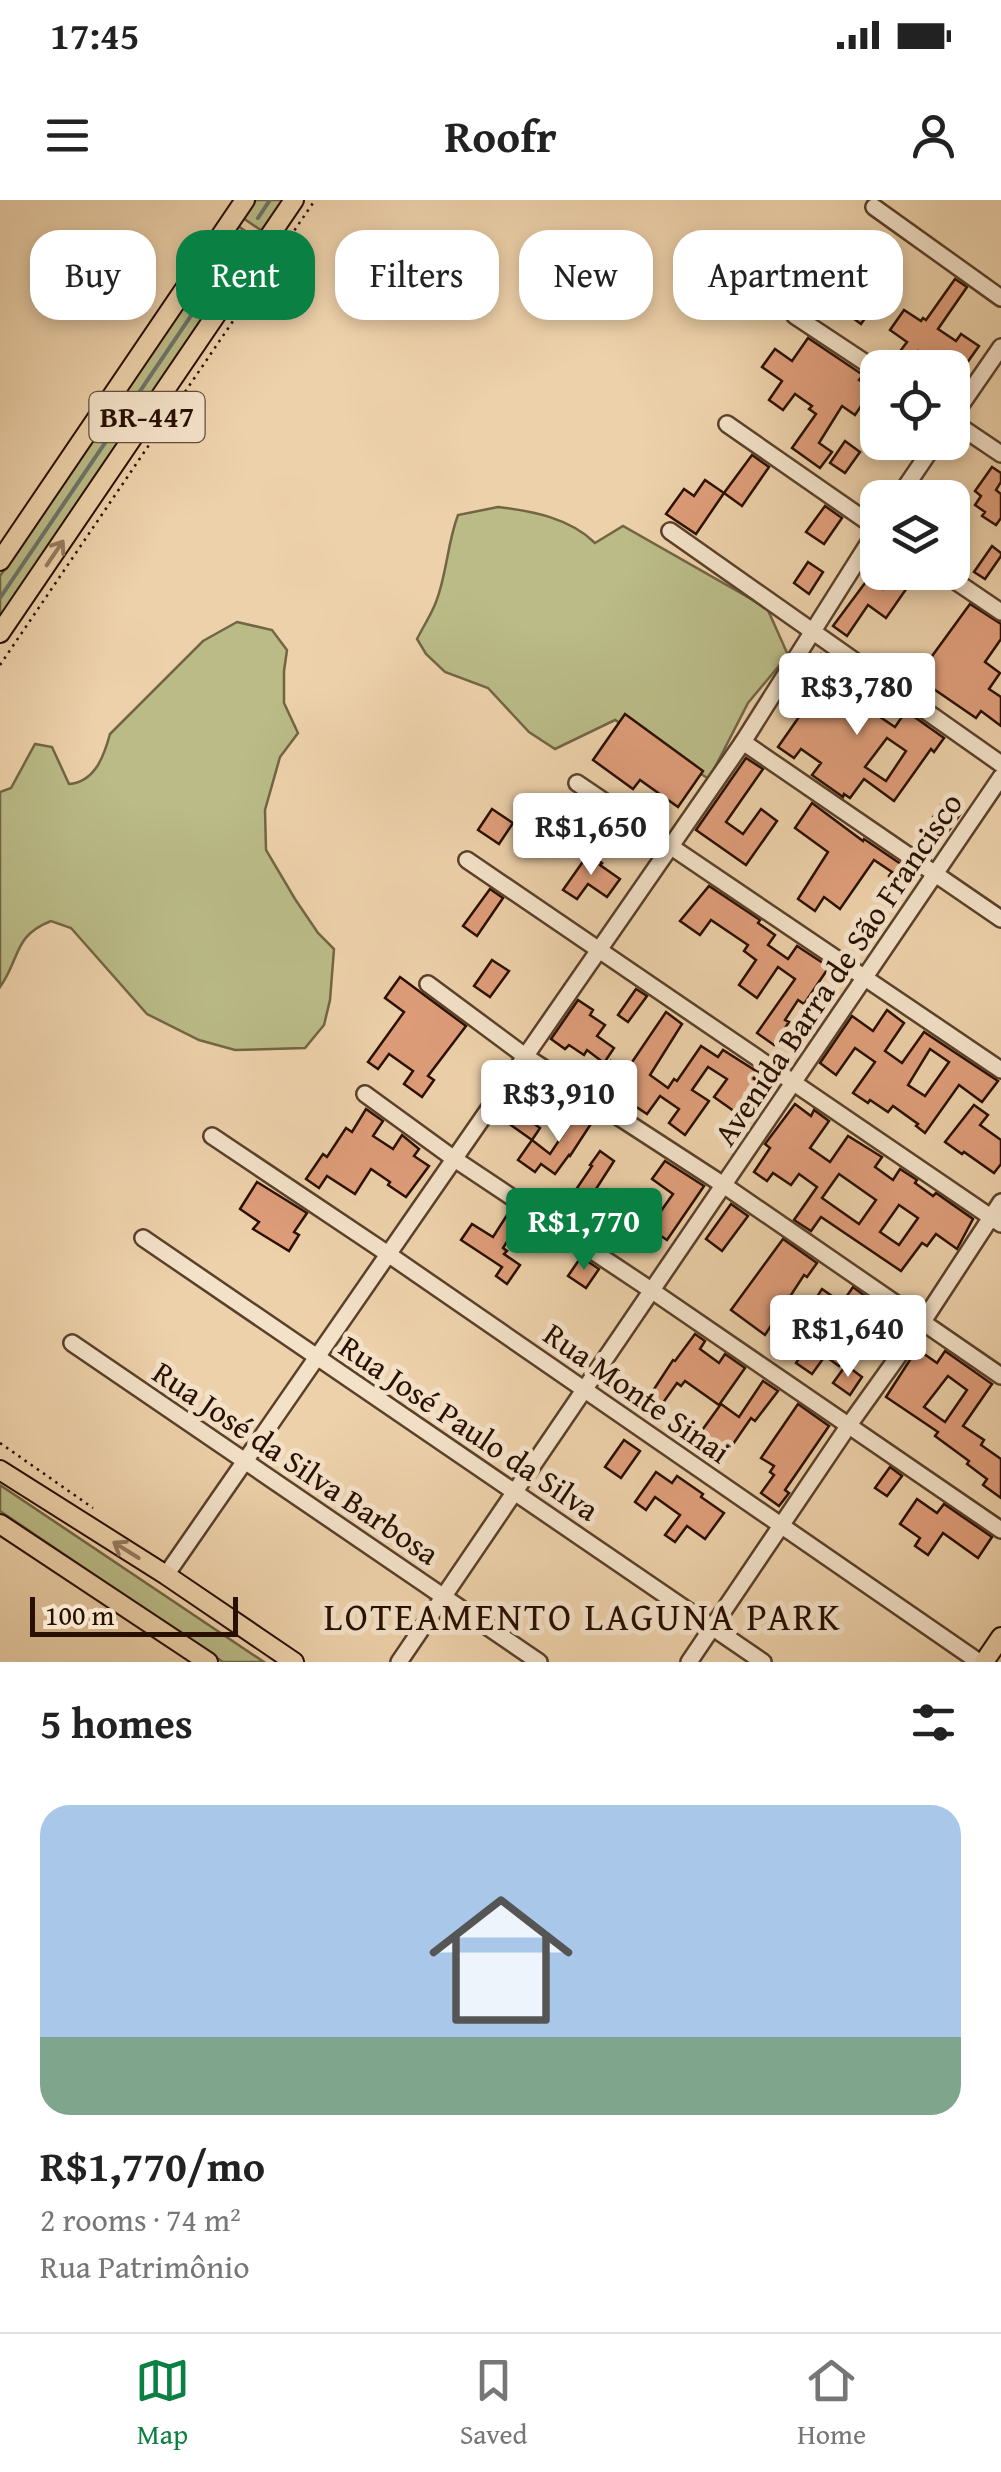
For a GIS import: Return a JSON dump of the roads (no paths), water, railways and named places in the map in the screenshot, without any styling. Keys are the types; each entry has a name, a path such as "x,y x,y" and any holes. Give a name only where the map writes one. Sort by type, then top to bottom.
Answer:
{"main road":[{"name":"BR-447","path":"0,561 245,200"},
{"name":"BR-447","path":"0,634 294,200"},
{"path":"0,1470 294,1662"},
{"path":"0,1524 208,1662"},
{"path":"982,1662 1001,1638"}],"street":[{"path":"874,207 1001,298"},
{"path":"802,320 860,359"},
{"path":"970,393 1001,347"},
{"path":"727,424 860,516"},
{"path":"970,432 1001,454"},
{"path":"670,531 1001,764"},
{"path":"166,1576 743,742 860,555"},
{"path":"969,590 1001,612"},
{"path":"743,742 1001,918"},
{"name":"Avenida Barra de São Francisco","path":"399,1662 1001,777"},
{"path":"577,783 1001,1070"},
{"path":"467,860 996,1220"},
{"path":"428,984 525,1056 724,1186 1001,1376"},
{"path":"364,1094 1001,1530"},
{"name":"Rua Monte Sinai","path":"212,1136 982,1662"},
{"path":"689,1662 848,1425 996,1220 1001,1202"},
{"name":"Rua José Paulo da Silva","path":"143,1238 763,1662"},
{"name":"Rua José da Silva Barbosa","path":"72,1344 540,1662"}],"waterway":[{"path":"258,218 270,200"},
{"path":"0,598 188,320"}],"district":[{"name":"LOTEAMENTO LAGUNA PARK","path":"583,1617"}]}
